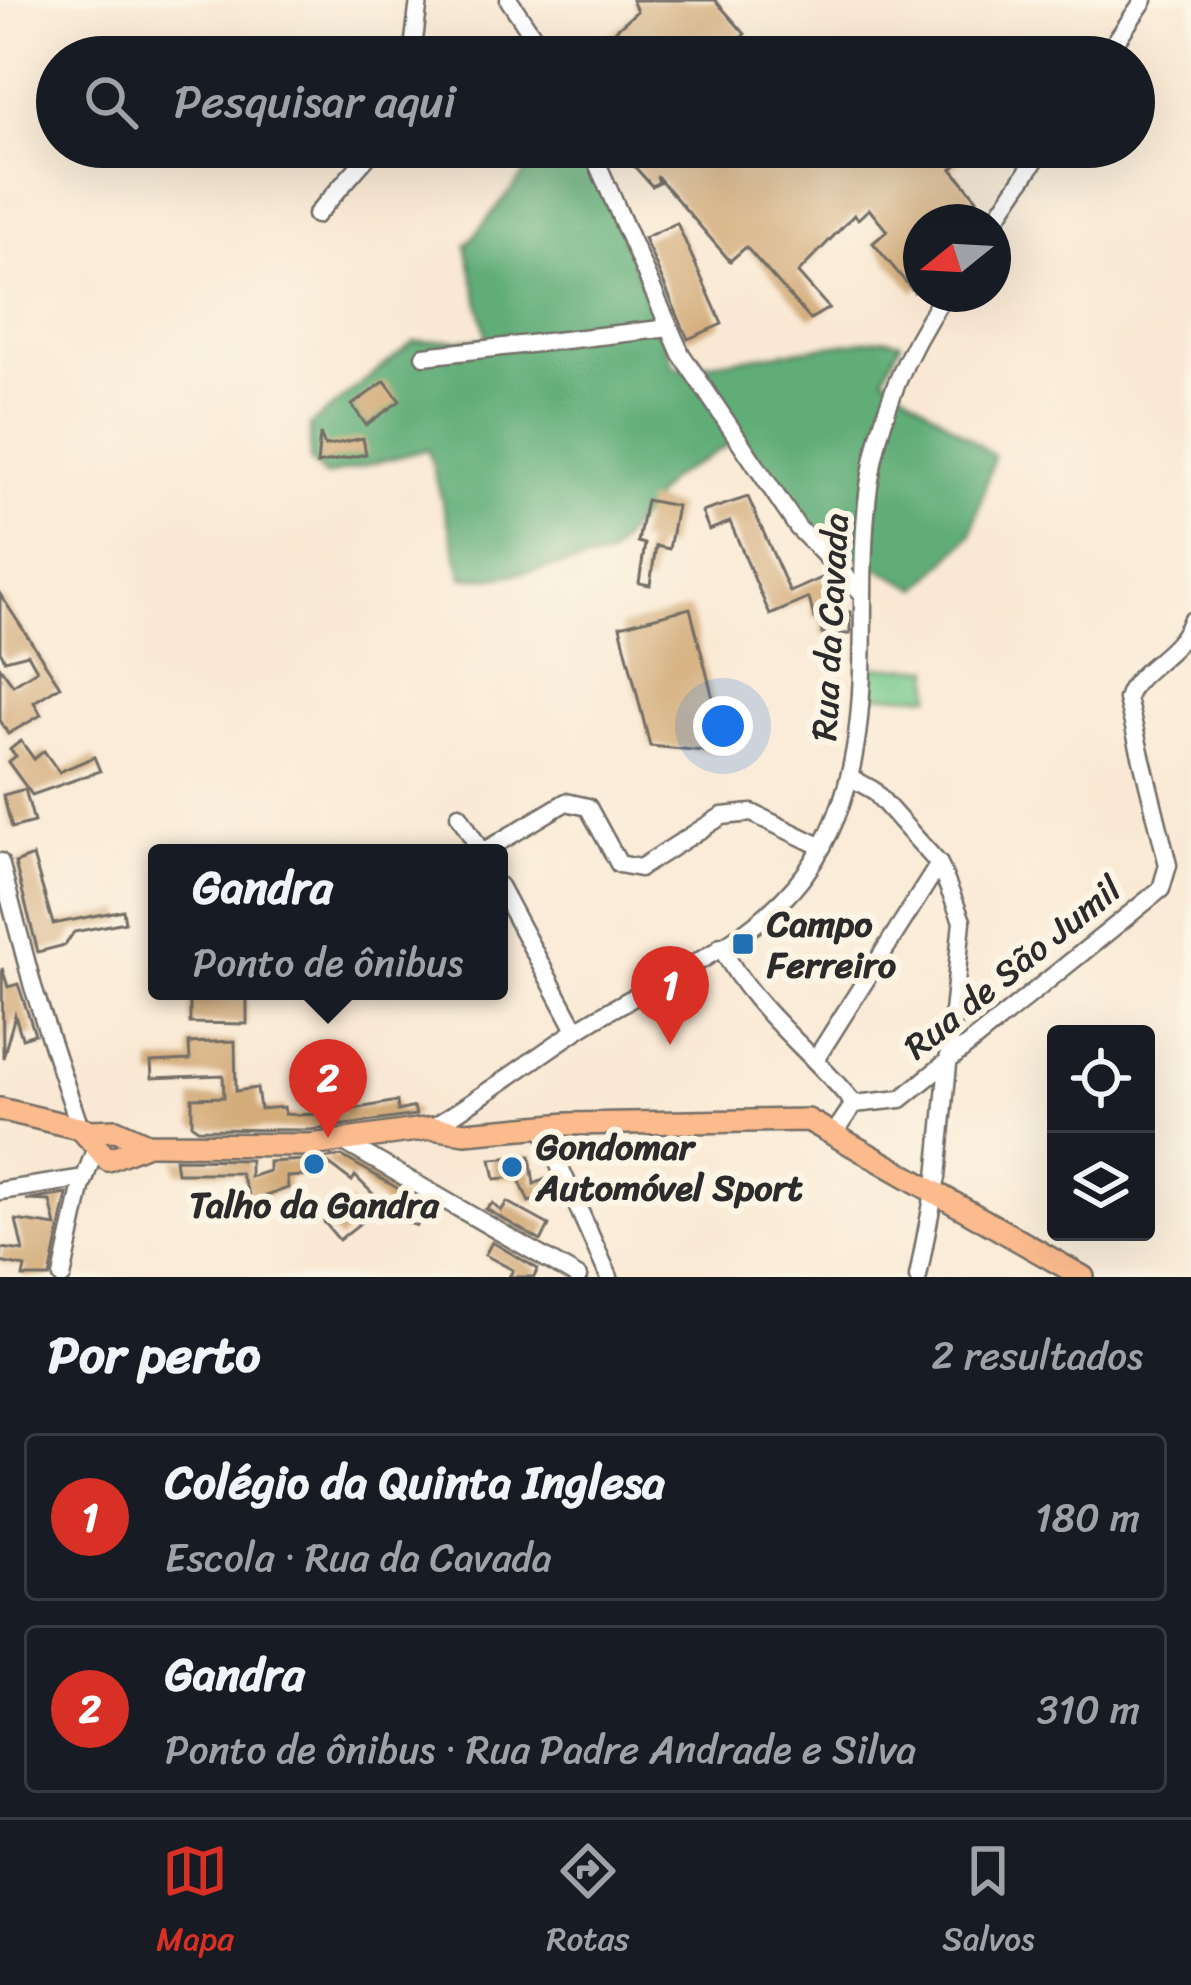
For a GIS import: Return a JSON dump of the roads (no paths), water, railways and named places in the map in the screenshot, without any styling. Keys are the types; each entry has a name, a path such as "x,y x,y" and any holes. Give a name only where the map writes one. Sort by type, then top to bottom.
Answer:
{"main road":[{"path":"0,1109 80,1128 105,1153 147,1144 344,1142 430,1128 465,1133 542,1126 808,1120 934,1190 1023,1247 1083,1277"}],"street":[{"path":"415,36 419,0"},
{"path":"509,0 533,36"},
{"path":"1120,36 1144,0"},
{"path":"316,215 357,168"},
{"path":"599,168 670,328 720,416 798,528 862,593"},
{"path":"1006,204 1030,168"},
{"name":"Rua da Cavada","path":"430,1128 576,1030 721,946 781,902 822,847 853,779 859,745 862,593 877,442 908,352 934,312"},
{"path":"424,356 670,328"},
{"name":"Rua de São Jumil","path":"854,1104 901,1099 1161,890 1168,865 1127,698 1138,677 1177,647 1191,621"},
{"path":"853,779 873,790 939,864 962,921 934,1190 918,1277"},
{"path":"493,844 566,802 588,807 619,864 640,868 722,816 752,813 822,847"},
{"path":"459,815 477,844"},
{"path":"0,862 80,1128"},
{"path":"817,1057 939,864"},
{"path":"508,903 576,1030"},
{"path":"721,946 735,976 817,1057 854,1104 835,1132"},
{"path":"542,1126 609,1277"},
{"path":"344,1142 578,1277"},
{"path":"0,1191 105,1153"},
{"path":"62,1277 105,1153"}],"place":[{"name":"Campo Ferreiro","path":"743,944"},
{"name":"Colégio da Quinta Inglesa","path":"670,1045"},
{"name":"Gandra","path":"328,1138"},
{"name":"Talho da Gandra","path":"314,1164"},
{"name":"Gondomar Automóvel Sport","path":"512,1167"}]}
